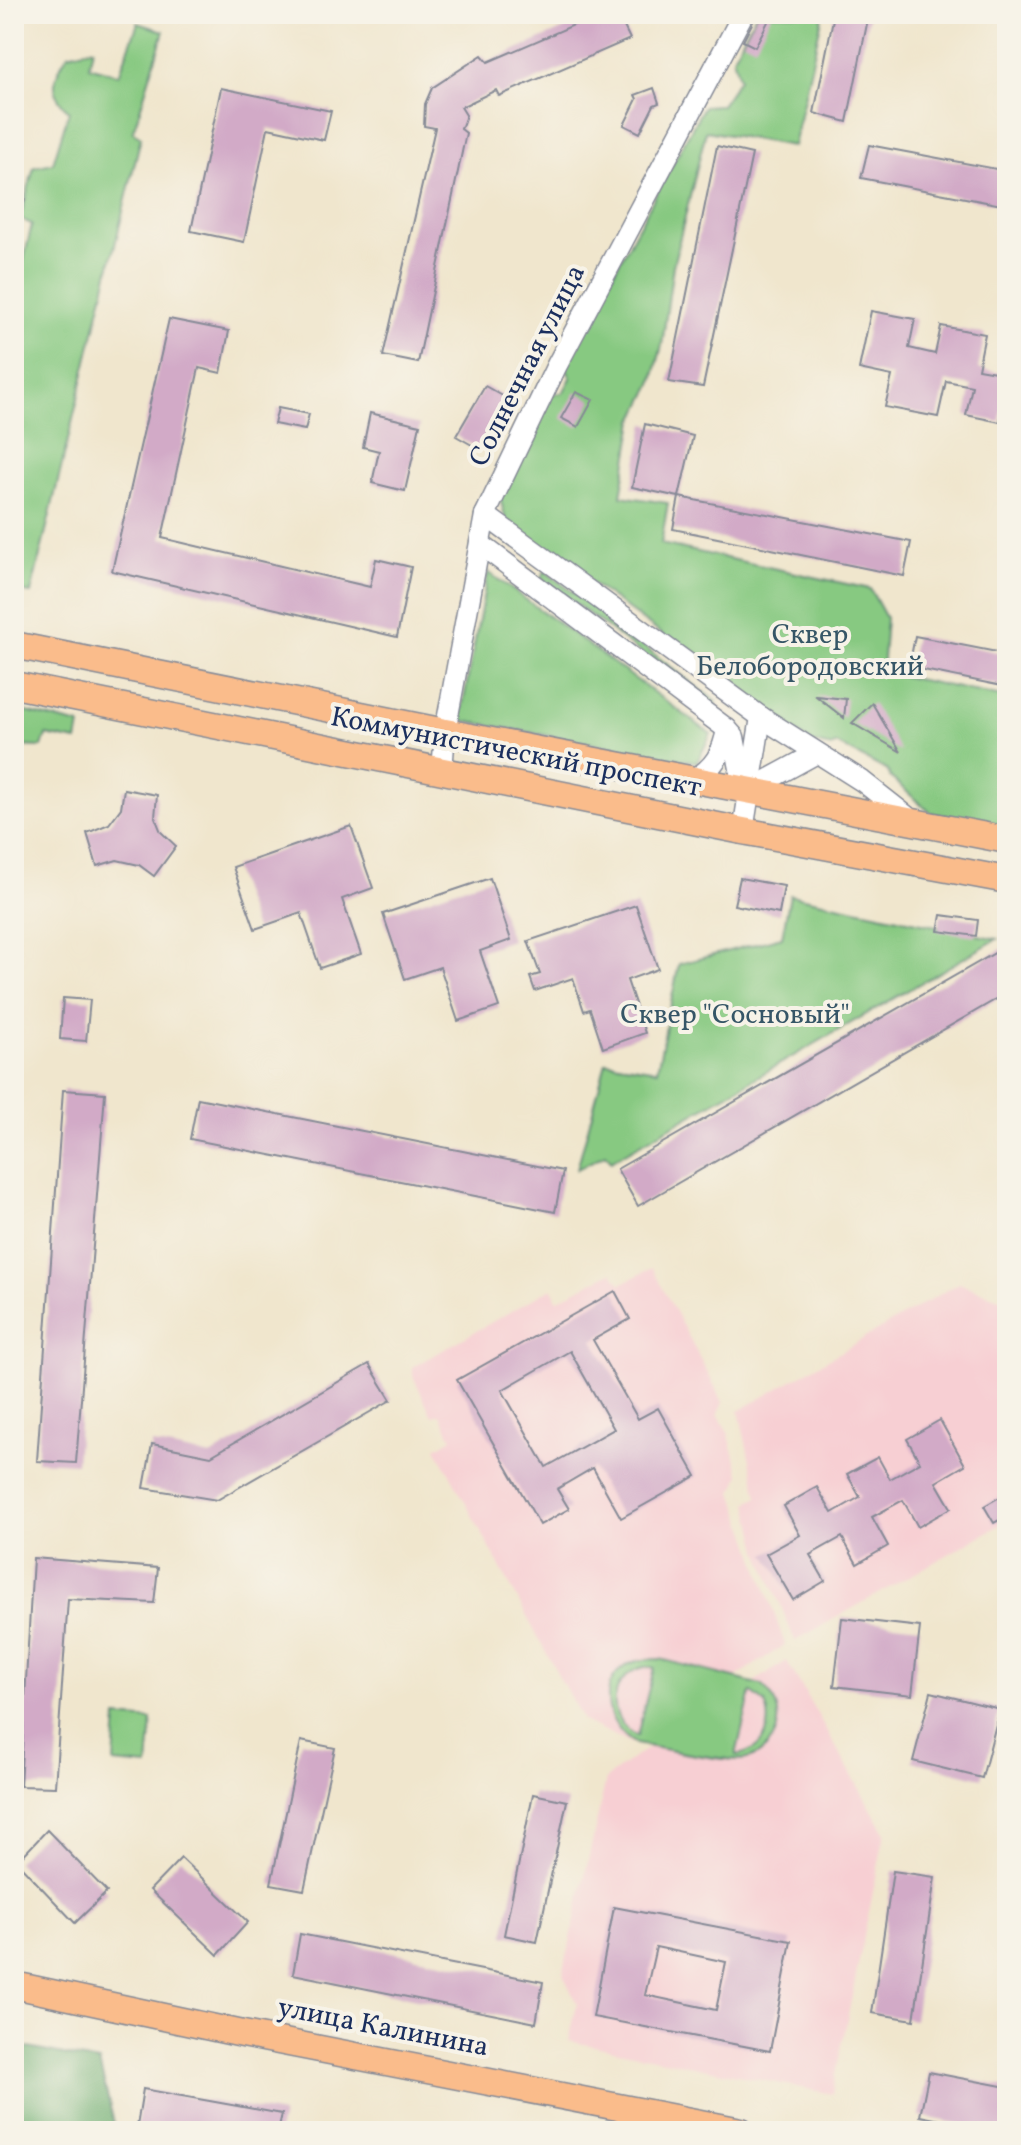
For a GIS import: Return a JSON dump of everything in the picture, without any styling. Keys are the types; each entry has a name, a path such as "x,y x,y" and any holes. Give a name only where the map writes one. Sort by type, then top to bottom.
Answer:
{"main road":[{"name":"Коммунистический проспект","path":"14,645 1007,840"},
{"name":"Коммунистический проспект","path":"14,685 743,831 1007,880"},
{"name":"улица Калинина","path":"14,1985 258,2037 741,2131"}],"street":[{"name":"Солнечная улица","path":"442,771 445,732 485,515 557,365 743,14"},
{"path":"485,515 761,717 862,781 916,823"},
{"path":"480,544 727,729 734,737 741,774 751,789"},
{"path":"743,831 761,717"},
{"path":"693,780 709,771 724,745 727,729"},
{"path":"751,789 817,753"}],"shaded area":[{"path":"652,1268 723,1402 718,1415 728,1432 740,1475 733,1492 785,1645 633,1744 583,1721 436,1448 452,1438 440,1414 432,1416 413,1376 413,1367 552,1288 557,1300 612,1272 621,1284"},
{"path":"959,1283 1007,1301 1007,1521 795,1641 760,1554 748,1503 758,1497 739,1411"},
{"path":"787,1661 885,1833 832,2094 569,2041 577,2004 563,1974 606,1779 636,1756"}],"green space":[{"name":"Сквер Белобородовский","path":"756,14 823,14 793,146 706,131 673,266 662,345 652,384 634,420 621,496 668,503 661,544 870,589 886,618 882,672 1007,698 1007,826 931,813 890,777 888,771 837,744 831,747 810,742 506,521 500,498 551,394 563,393 571,378 564,364 704,106 721,105 739,79 733,57"},
{"path":"138,23 164,31 133,132 141,137 31,593 14,590 14,303 32,224 20,219 34,167 53,163 69,111 55,91 56,77 63,62 68,54 93,48 89,66 119,75"},
{"path":"545,571 717,702 714,708 541,578"},
{"name":"Сквер Белобородовский","path":"488,572 711,734 697,762 460,720"},
{"path":"14,709 80,725 77,741 46,735 42,747 14,746"},
{"name":"Сквер \"Сосновый\"","path":"790,895 997,939 611,1161 606,1154 577,1169 606,1062 657,1070 679,964 782,937"},
{"path":"660,1659 761,1685 777,1707 778,1724 772,1741 758,1754 738,1760 636,1744 625,1736 611,1714 608,1702 613,1678 621,1669 637,1661","holes":["644,1667 654,1668 637,1736 626,1729 619,1719 615,1698 624,1679","751,1692 765,1703 767,1729 753,1749 736,1755"]},
{"path":"117,1717 152,1720 148,1766 114,1763"},
{"path":"14,2045 99,2062 116,2131 14,2131"}],"building":[{"path":"599,14 618,14 630,39 499,96 496,90 461,107 466,115 461,129 466,133 418,363 383,356 435,128 424,126 425,104 432,88 482,55 488,62"},
{"path":"757,14 772,14 755,47 743,41"},
{"path":"834,14 869,14 847,122 814,113"},
{"path":"221,88 331,111 324,140 268,128 244,242 191,231"},
{"path":"654,88 659,103 654,105 640,133 624,125 637,99 635,95"},
{"path":"869,145 1007,171 1007,206 861,178"},
{"path":"717,146 752,154 703,387 669,382"},
{"path":"871,311 915,319 909,348 935,354 941,326 985,334 978,369 1007,374 1000,422 966,415 972,386 946,381 938,417 885,407 892,376 859,369"},
{"path":"169,319 229,331 221,373 199,368 162,538 370,587 376,559 411,567 397,637 112,571"},
{"path":"485,386 508,399 479,449 456,436"},
{"path":"576,392 593,400 578,427 561,418"},
{"path":"278,408 309,414 305,430 274,424"},
{"path":"370,413 420,425 405,491 372,483 379,451 363,447"},
{"path":"645,424 693,436 679,497 632,487"},
{"path":"679,497 911,542 904,576 673,529"},
{"path":"915,636 1007,654 1007,687 909,667"},
{"path":"816,696 846,699 844,718"},
{"path":"872,703 901,752 852,723"},
{"path":"124,789 157,795 155,817 161,832 176,846 154,876 139,865 117,860 97,866 87,833 109,824 121,808"},
{"path":"351,826 373,888 342,899 361,954 320,968 301,913 255,929 233,867"},
{"path":"490,878 511,940 480,951 499,1007 458,1021 440,967 405,979 383,914"},
{"path":"740,878 784,886 779,914 734,905"},
{"path":"636,905 658,969 627,980 645,1033 603,1048 590,1009 584,1011 573,978 535,991 530,977 540,974 528,941"},
{"path":"941,915 978,920 976,936 938,931"},
{"path":"1007,946 1007,993 638,1206 617,1169"},
{"path":"63,998 90,1000 86,1041 60,1039"},
{"path":"63,1090 105,1093 76,1463 37,1461"},
{"path":"198,1098 563,1171 555,1212 190,1139"},
{"path":"615,1291 630,1319 593,1340 638,1419 658,1408 696,1476 621,1518 593,1468 557,1489 569,1509 540,1525 457,1380","holes":["570,1351 614,1429 546,1467 502,1390"]},
{"path":"369,1364 391,1400 217,1500 144,1488 152,1444 211,1456"},
{"path":"940,1420 965,1465 936,1482 951,1508 918,1527 903,1500 872,1517 888,1546 857,1564 842,1537 810,1555 825,1581 793,1600 766,1554 800,1535 784,1506 817,1487 832,1513 860,1497 847,1474 878,1457 890,1479 920,1462 907,1439"},
{"path":"1007,1493 1007,1516 994,1523 984,1506"},
{"path":"33,1558 158,1568 154,1603 68,1599 55,1787 20,1786"},
{"path":"842,1618 920,1627 912,1695 834,1686"},
{"path":"931,1692 1000,1709 982,1778 913,1761"},
{"path":"301,1741 335,1748 304,1890 271,1884"},
{"path":"533,1794 567,1801 537,1942 504,1935"},
{"path":"47,1830 107,1892 75,1923 17,1862"},
{"path":"181,1858 248,1922 218,1955 150,1890"},
{"path":"893,1871 935,1877 914,2020 872,2013"},
{"path":"614,1907 791,1941 770,2051 593,2017","holes":["656,1947 726,1962 716,2010 645,1995"]},
{"path":"300,1934 543,1982 536,2023 293,1974"},
{"path":"929,2072 1007,2087 1007,2131 920,2116"},
{"path":"143,2089 282,2114 278,2131 164,2131 137,2126"}]}
